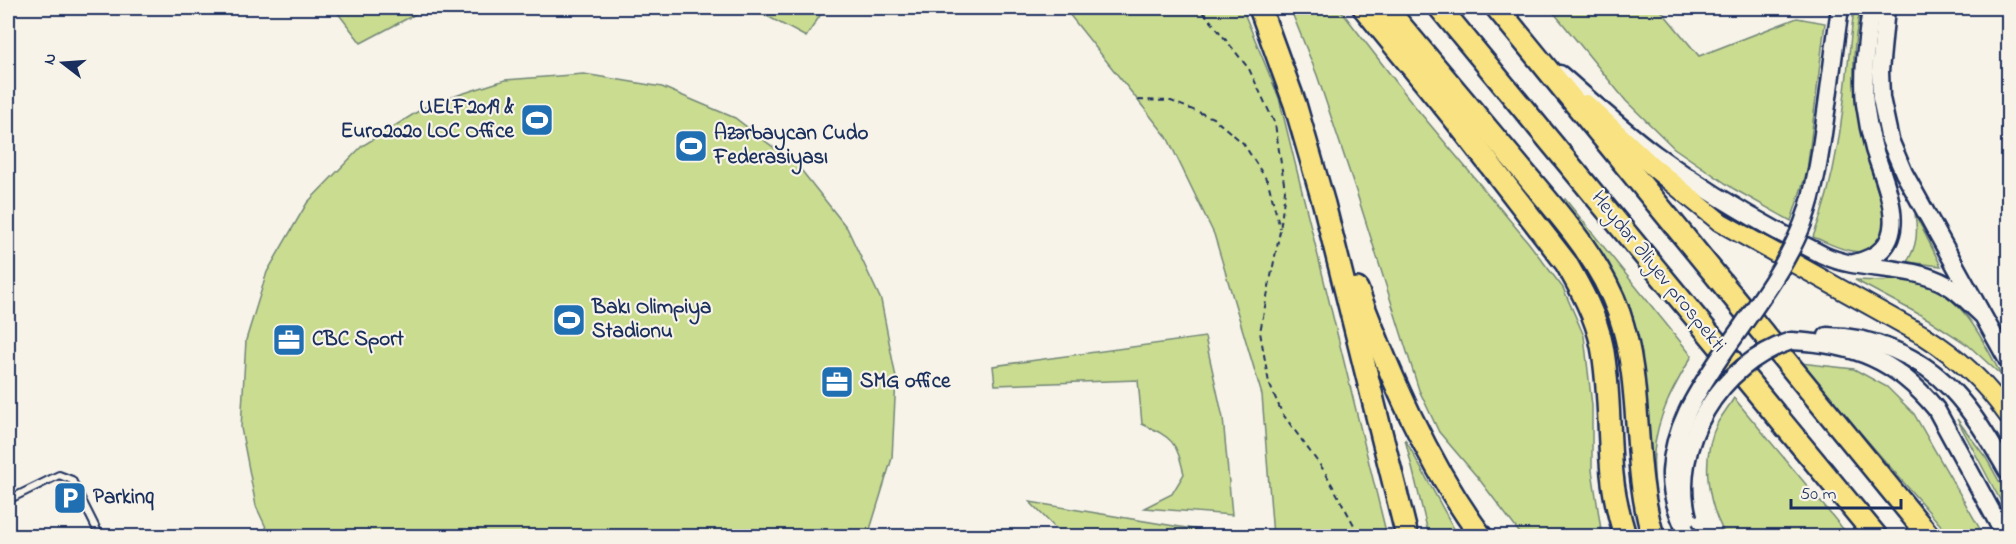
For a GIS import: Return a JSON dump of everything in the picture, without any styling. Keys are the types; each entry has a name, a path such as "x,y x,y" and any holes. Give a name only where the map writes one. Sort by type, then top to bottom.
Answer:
{"highway":[{"path":"1260,8 1294,105 1324,204 1407,537"},
{"path":"1364,8 1545,235 1566,263 1593,313 1602,345 1612,473 1624,537"},
{"path":"1386,8 1567,225 1608,286 1627,340 1642,492 1653,537"},
{"name":"Heydər Əliyev prospekti","path":"1440,8 1876,537"},
{"name":"Heydər Əliyev prospekti","path":"1497,8 1929,537"},
{"path":"1324,204 1406,409 1437,467 1481,537"}],"main road":[{"path":"1688,537 1676,510 1672,491 1671,472 1678,432 1703,382 1778,271 1802,225 1809,206 1819,159 1840,8"},
{"path":"1848,264 1872,258 1880,253 1887,245 1893,226 1890,200 1874,148 1865,102 1864,74 1870,8"},
{"path":"1886,8 1880,71 1881,98 1890,140 1904,173 2008,362"},
{"path":"1533,52 1653,153 1767,224 1822,254 1848,264 1903,271 1933,278 1959,293 1981,314"},
{"path":"1533,52 1616,134 1692,201 1735,231 1905,324 1949,351 1989,388 2008,415"},
{"path":"1694,537 1687,512 1684,488 1688,456 1710,403 1727,381 1745,365 1782,344 1814,336 1841,336 1881,345 1931,371 1950,388 1986,433 2008,472"},
{"path":"1791,341 1822,343 1860,352 1888,364 1905,376 1936,409 2005,537"}],"lane":[{"path":"8,501 59,475 72,480 100,537"}],"path":[{"path":"1193,8 1206,15 1249,69 1275,124 1284,190 1280,231 1260,332 1269,383 1282,413 1325,472 1360,537"},
{"path":"1138,100 1171,101 1213,118 1243,143 1268,182 1280,231"}],"green space":[{"path":"334,8 427,8 361,43"},
{"path":"752,8 825,8 806,37"},
{"path":"1060,8 1242,8 1279,98 1387,536 1273,536 1262,395 1214,234 1167,137 1069,14"},
{"path":"1290,8 1339,8 1417,109 1528,242 1563,288 1584,336 1592,406 1592,470 1602,536 1522,536 1479,479 1439,432 1419,390 1317,75"},
{"path":"1550,8 1659,8 1699,56 1797,18 1825,23 1807,171 1791,221 1734,189 1674,148 1626,101"},
{"path":"1854,8 1860,8 1855,39 1854,86 1866,154 1880,196 1884,219 1882,238 1870,250 1862,251 1845,250 1813,237 1823,209 1836,153"},
{"name":"Bakı Olimpiya Stadionu","path":"584,74 662,87 735,118 798,166 847,228 881,300 896,378 892,458 868,536 270,536 256,506 241,428 246,340 267,272 307,203 362,146 430,104 505,80"},
{"path":"1565,199 1692,356 1667,402 1656,439 1653,466 1657,509 1646,450 1639,346 1631,309 1611,268 1563,202"},
{"path":"1915,214 1941,266 1907,262 1916,239"},
{"path":"1896,277 1924,283 1953,301 1972,323 2001,375 1968,345 1928,319 1855,280 1884,281"},
{"path":"1205,337 1223,418 1232,515 1144,508 1172,494 1184,474 1172,442 1161,433 1142,424 1138,380 995,385 993,366"},
{"path":"1800,363 1854,369 1887,387 1914,414 1984,536 1950,536"},
{"path":"1734,398 1849,536 1726,536 1710,495 1708,465 1712,436 1718,422"},
{"path":"1957,419 1986,458 2008,497 2008,515"},
{"path":"1405,439 1458,536 1429,536"},
{"path":"1030,502 1228,535 1228,536 1063,536"}],"place":[{"name":"UELF2019 & Euro2020 LOC Office","path":"537,120"},
{"name":"Azərbaycan Cudo Federasiyası","path":"691,146"},
{"name":"Bakı Olimpiya Stadionu","path":"569,320"},
{"name":"CBC Sport","path":"289,340"},
{"name":"SMG office","path":"837,382"},
{"name":"Parkinq","path":"70,498"}]}
